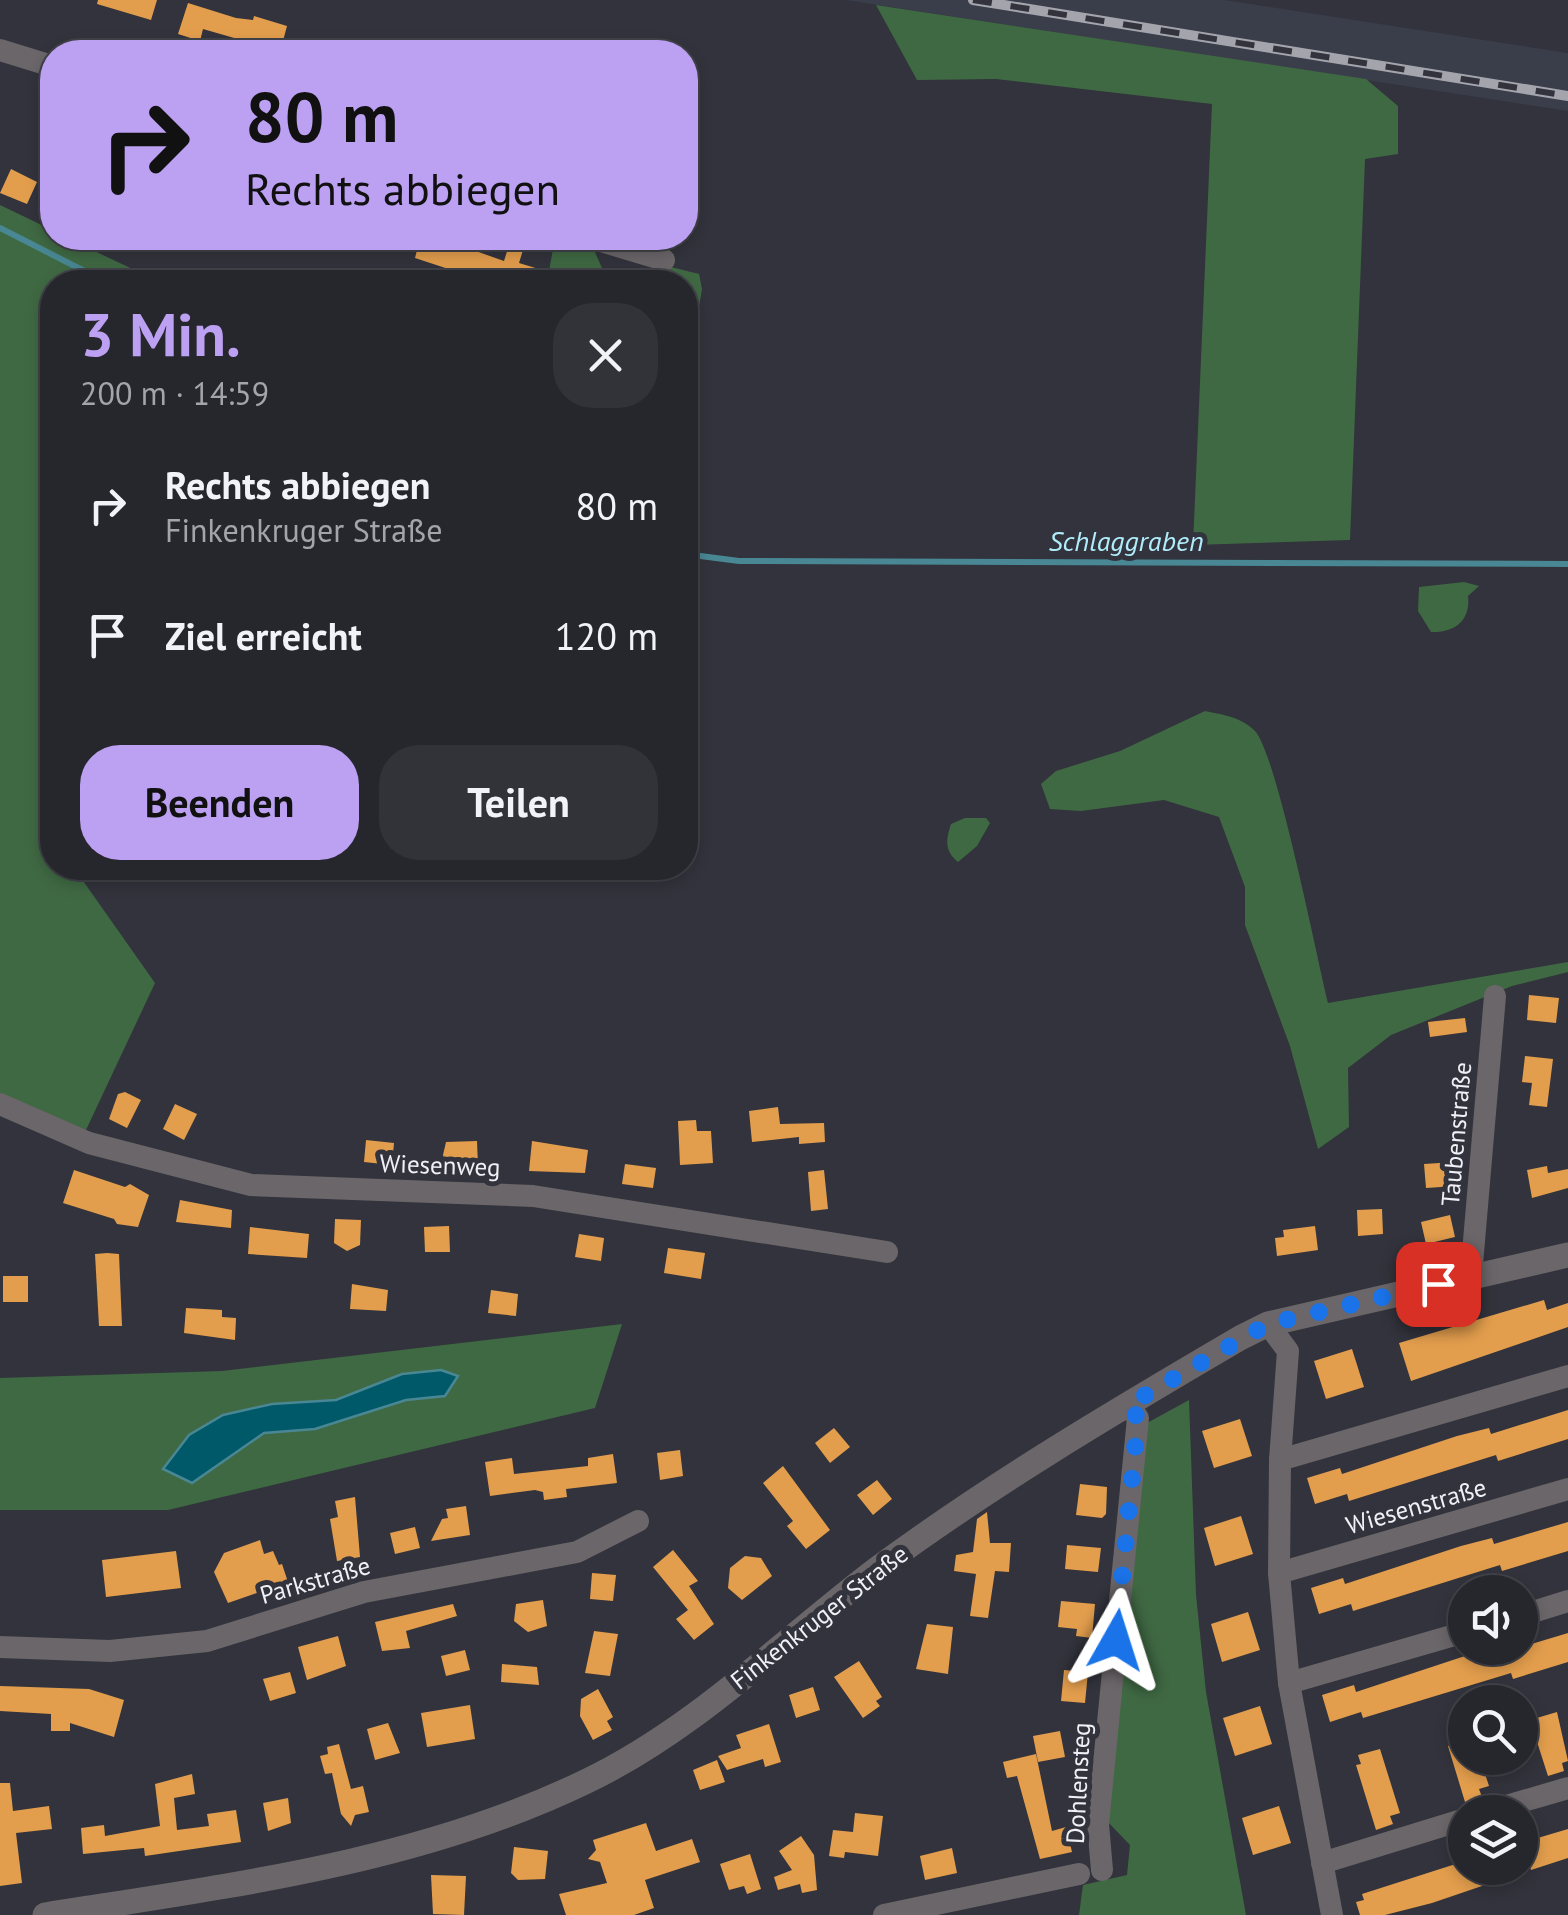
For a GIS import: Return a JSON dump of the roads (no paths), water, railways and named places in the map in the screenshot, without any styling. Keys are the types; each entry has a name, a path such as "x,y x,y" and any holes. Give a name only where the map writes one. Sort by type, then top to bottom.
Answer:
{"street":[{"path":"0,50 40,62"},
{"path":"631,250 664,260"},
{"name":"Taubenstraße","path":"1471,1276 1494,996"},
{"name":"Wiesenweg","path":"0,1104 89,1143 252,1186 533,1196 888,1252"},
{"name":"Finkenkruger Straße","path":"44,1915 226,1886 356,1860 486,1824 575,1787 697,1713 953,1515 1128,1405 1268,1324 1568,1255"},
{"path":"1268,1324 1288,1351 1280,1460 1279,1573 1289,1682 1332,1915"},
{"path":"1280,1460 1568,1376"},
{"name":"Dohlensteg","path":"977,1905 1090,1872 1138,1418 1128,1405"},
{"name":"Wiesenstraße","path":"1279,1573 1568,1489"},
{"name":"Parkstraße","path":"0,1647 110,1650 207,1641 364,1592 578,1552 638,1521"},
{"path":"1538,1610 1568,1601"},
{"path":"1289,1682 1448,1637"},
{"path":"1538,1797 1568,1788"},
{"path":"1322,1863 1448,1824"},
{"path":"884,1915 977,1905"}],"water":[{"path":"441,1370 458,1376 445,1396 406,1400 315,1429 264,1433 192,1483 163,1469 189,1435 223,1415 272,1404 336,1400 402,1374"}],"waterway":[{"name":"Schlaggraben","path":"0,228 40,248"},
{"name":"Schlaggraben","path":"43,250 82,270"},
{"name":"Schlaggraben","path":"698,556 739,561 1568,564"}],"railway":[{"path":"973,0 1568,96"}]}
